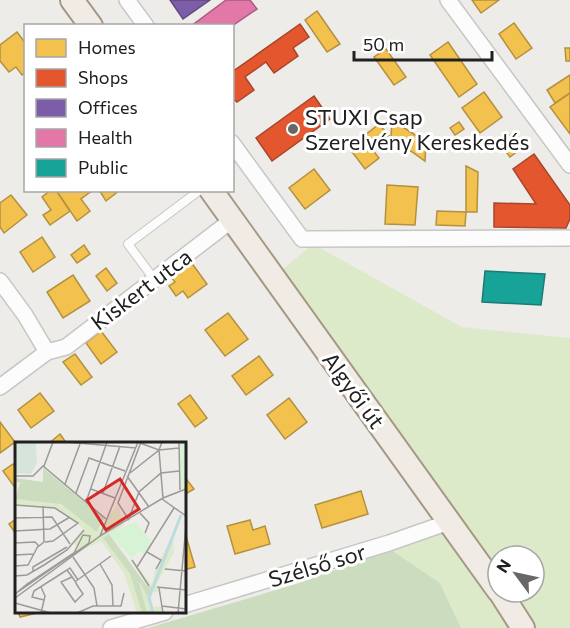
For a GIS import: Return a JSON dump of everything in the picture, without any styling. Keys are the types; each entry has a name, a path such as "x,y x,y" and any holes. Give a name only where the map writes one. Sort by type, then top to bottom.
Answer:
{"main road":[{"path":"72,0 90,24"},
{"name":"Algyői út","path":"212,192 486,573"},
{"name":"Algyői út","path":"507,604 523,628"}],"street":[{"path":"127,0 145,24"},
{"path":"448,0 570,165"},
{"path":"234,146 302,238 570,238"},
{"name":"Kiskert utca","path":"0,387 47,352 66,347 232,220"},
{"path":"0,281 25,315 47,352"},
{"name":"Szélső sor","path":"186,604 389,543 449,522"},
{"path":"111,628 162,613"}],"lane":[{"path":"154,279 128,244 197,192"}],"green space":[{"path":"313,244 462,327 570,338 570,628 461,628 440,583 391,550 458,513 283,269"},
{"path":"391,550 440,583 461,628 148,628 296,584"}],"building: Homes":[{"path":"472,0 499,0 481,13"},
{"path":"317,11 340,44 327,52 305,20"},
{"path":"514,23 532,48 516,59 499,34"},
{"path":"17,32 24,41 24,74 22,75 16,67 9,72 0,61 0,45"},
{"path":"448,42 477,84 459,97 430,55"},
{"path":"565,48 570,48 570,61 566,61"},
{"path":"386,49 406,77 394,85 374,57"},
{"path":"570,75 570,93 555,103 547,90"},
{"path":"484,92 502,117 480,133 462,108"},
{"path":"570,93 570,134 550,107"},
{"path":"392,120 426,142 425,161 391,137"},
{"path":"459,122 464,129 455,135 450,128"},
{"path":"379,124 389,136 372,149 379,158 365,169 349,148"},
{"path":"513,133 523,147 510,157 499,143"},
{"path":"466,166 478,172 477,212 466,212"},
{"path":"314,169 330,190 305,209 289,188"},
{"path":"387,185 418,187 415,225 385,224"},
{"path":"48,192 57,192 70,211 50,225 43,215 51,210 42,197"},
{"path":"57,192 90,192 81,199 90,211 77,221"},
{"path":"100,192 117,192 106,201"},
{"path":"11,195 27,215 4,233 0,227 0,203"},
{"path":"437,211 466,212 465,226 436,225"},
{"path":"42,237 55,257 33,272 20,252"},
{"path":"84,245 90,254 77,263 71,255"},
{"path":"191,262 207,284 188,298 183,291 176,296 169,286 175,282 171,277"},
{"path":"106,268 117,283 107,291 96,276"},
{"path":"73,275 90,301 63,318 47,292"},
{"path":"228,313 248,339 225,356 205,330"},
{"path":"101,331 117,352 101,364 86,343"},
{"path":"75,354 92,377 81,385 63,362"},
{"path":"259,356 273,375 246,395 232,376"},
{"path":"40,393 54,411 31,428 18,410"},
{"path":"190,395 207,418 195,427 178,404"},
{"path":"289,398 307,422 285,439 267,415"},
{"path":"0,422 15,442 0,453"},
{"path":"60,434 66,442 50,442"},
{"path":"13,464 15,467 15,488 3,471"},
{"path":"186,479 194,489 186,494"},
{"path":"361,491 368,514 322,528 315,505"},
{"path":"15,520 15,533 9,524"},
{"path":"250,520 253,530 265,526 270,544 235,554 227,526"},
{"path":"186,536 195,567 186,569"},
{"path":"18,613 37,613 20,617"}],"building: Shops":[{"path":"300,24 309,37 293,48 298,56 274,73 266,62 245,77 254,90 237,102 234,100 234,71"},
{"name":"STUXI Csap Szerelvény Kereskedés","path":"314,96 330,119 272,161 256,138"},
{"path":"534,154 570,205 570,219 566,228 494,227 494,203 536,204 513,169"}],"building: Offices":[{"path":"170,0 210,0 183,19"}],"building: Health":[{"path":"226,0 250,0 257,9 234,25 194,24"}],"building: Public":[{"path":"485,271 545,274 541,305 482,302"}],"place":[{"name":"STUXI Csap Szerelvény Kereskedés","path":"293,129"}]}
